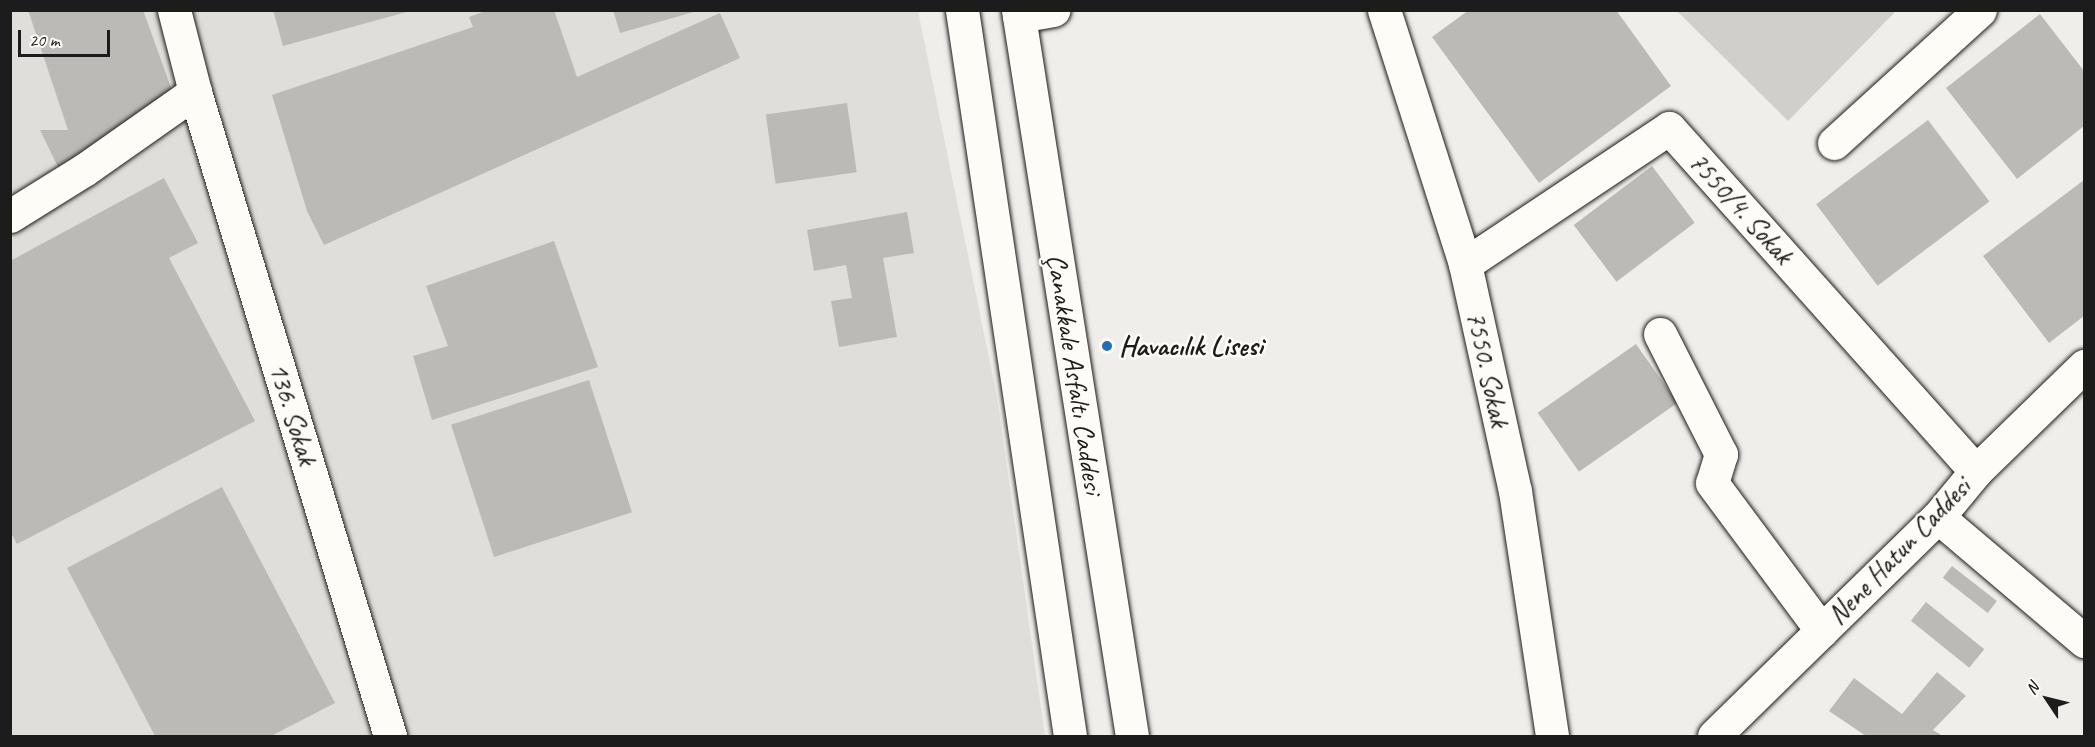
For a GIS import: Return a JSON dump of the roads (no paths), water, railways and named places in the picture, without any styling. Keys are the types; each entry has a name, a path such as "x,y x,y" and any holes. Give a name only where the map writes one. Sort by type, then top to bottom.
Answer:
{"main road":[{"name":"136. Sokak","path":"174,10 195,92 386,735"},
{"name":"Çanakkale Asfaltı Caddesi","path":"962,10 1070,736"},
{"path":"1018,14 1053,10"},
{"name":"7550. Sokak","path":"1384,10 1465,264 1515,491 1552,736"},
{"path":"1834,143 1980,10"},
{"name":"Çanakkale Asfaltı Caddesi","path":"1018,14 1132,736"},
{"path":"10,216 84,170 195,92"},
{"name":"7550/4. Sokak","path":"1465,264 1669,128 1976,471"},
{"path":"1660,334 1721,454 1712,483 1822,631"},
{"name":"Nene Hatun Caddesi","path":"1720,735 1938,517 1976,471 2085,366"},
{"path":"1938,517 2085,641"}],"place":[{"name":"Havacılık Lisesi","path":"1107,346"}]}
